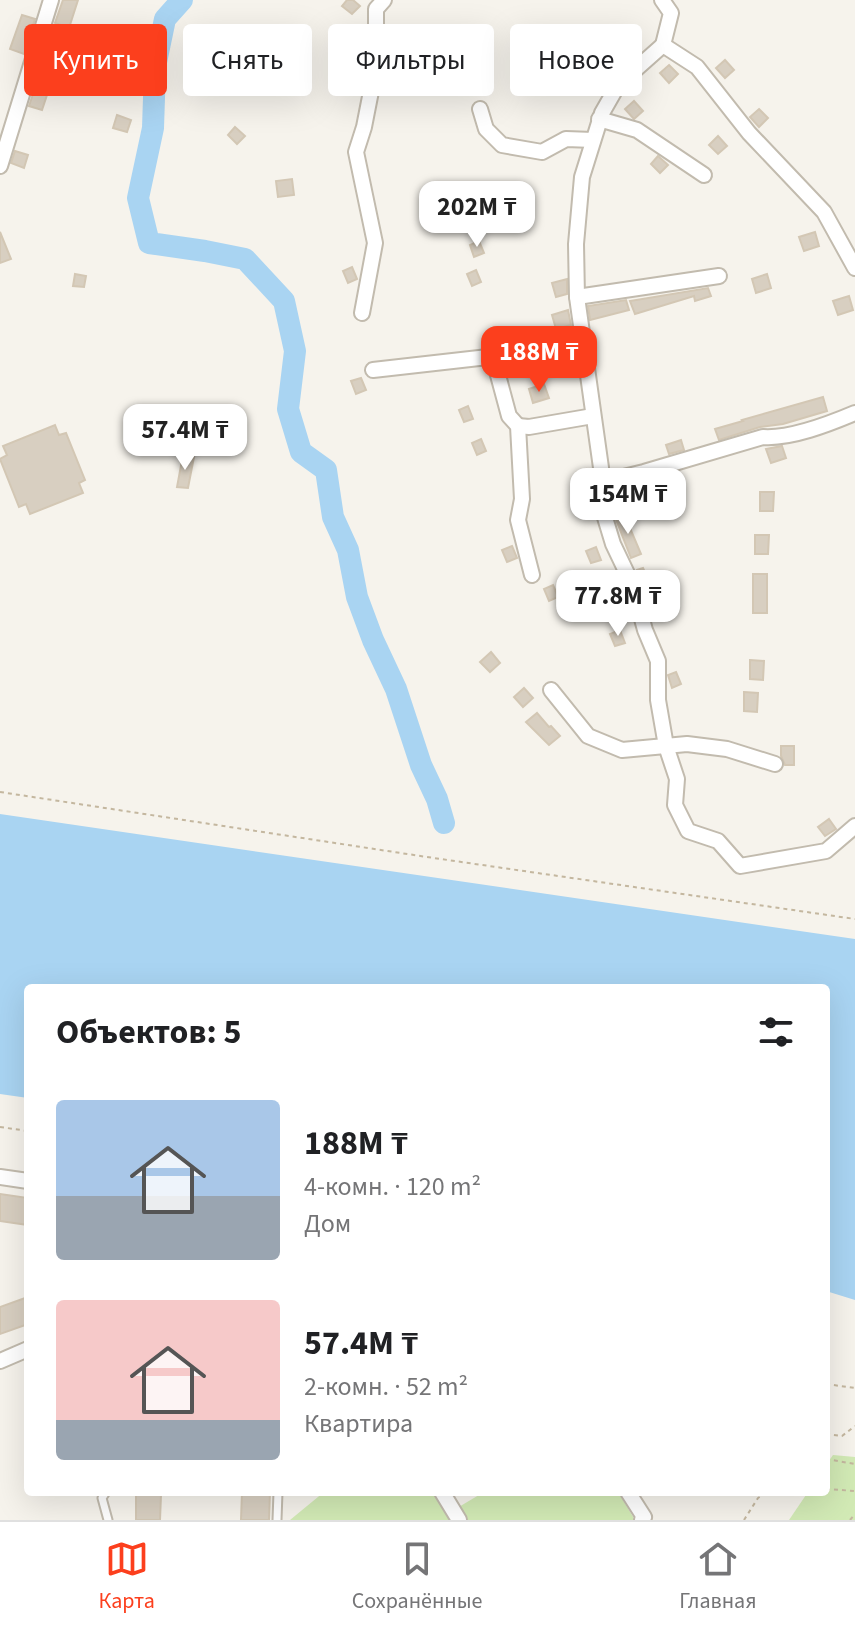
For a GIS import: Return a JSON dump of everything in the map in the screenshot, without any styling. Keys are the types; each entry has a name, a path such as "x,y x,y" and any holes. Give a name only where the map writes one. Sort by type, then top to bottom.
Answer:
{"street":[{"path":"0,166 51,0"},
{"path":"362,313 375,243 356,152 376,66 376,9 384,0"},
{"path":"662,0 671,13 663,45 618,85 599,119 582,177 576,244 577,297 603,482 603,511 658,661 658,700 666,746 677,779 675,805 688,831 718,841 740,866 826,851 855,826"},
{"path":"663,45 697,67 749,133 824,212 855,268"},
{"path":"480,109 486,129 502,145 542,152 566,139 593,140"},
{"path":"599,119 637,130 704,175"},
{"path":"577,297 719,276"},
{"path":"373,370 488,357 495,364 509,416 518,426 522,499 518,520 532,575"},
{"path":"603,482 763,437 779,439 855,413"},
{"path":"518,426 529,427 593,416"},
{"path":"551,690 588,736 622,750 687,744 727,749 775,764"},
{"path":"0,1177 24,1180"},
{"path":"0,1361 24,1351"},
{"path":"444,1496 459,1520"},
{"path":"631,1496 644,1517 642,1520"}],"lane":[{"path":"103,1496 108,1520"},
{"path":"277,1520 278,1496"}],"path":[{"path":"0,792 855,919"},
{"path":"0,1127 24,1130"},
{"path":"830,1385 855,1388"},
{"path":"830,1434 842,1436 855,1426"},
{"path":"830,1460 855,1464"},
{"path":"830,1489 855,1491"},
{"path":"744,1520 761,1496"},
{"path":"850,1520 855,1514"}],"green space":[{"path":"833,1455 855,1457 855,1520 789,1520 805,1496 830,1496 830,1459"},
{"path":"319,1496 442,1496 452,1511 477,1496 620,1496 635,1520 290,1520"}],"water":[{"path":"0,814 855,939 855,1300 830,1292 830,984 24,984 24,1097 0,1094"}],"building":[{"path":"63,0 78,0 70,24 55,23"},
{"path":"347,0 353,0 360,6 352,14 342,6"},
{"path":"22,15 35,19 33,24 24,24 24,54 10,49"},
{"path":"725,60 734,70 725,78 716,68"},
{"path":"669,65 678,74 669,83 660,73"},
{"path":"32,96 47,96 42,110 29,106"},
{"path":"634,101 643,111 634,119 625,109"},
{"path":"759,109 768,118 759,127 750,117"},
{"path":"117,115 131,120 127,132 113,128"},
{"path":"235,127 245,136 237,144 228,135"},
{"path":"718,136 727,146 718,154 709,145"},
{"path":"15,151 28,155 24,168 11,163"},
{"path":"658,156 668,165 660,173 651,164"},
{"path":"292,179 294,195 278,197 276,181"},
{"path":"478,211 483,223 473,227 468,215"},
{"path":"0,232 11,259 0,263"},
{"path":"815,232 819,246 804,251 799,237"},
{"path":"479,241 484,253 474,257 470,245"},
{"path":"352,267 357,279 348,283 343,271"},
{"path":"476,270 481,282 472,286 467,274"},
{"path":"75,274 86,276 84,287 73,286"},
{"path":"767,274 771,288 756,293 752,279"},
{"path":"567,279 567,294 556,297 552,283"},
{"path":"708,288 711,296 695,301 694,296 635,314 630,301"},
{"path":"849,296 853,310 838,315 833,301"},
{"path":"626,300 629,310 590,320 588,306"},
{"path":"568,310 571,325 556,329 552,315"},
{"path":"361,378 366,390 356,394 351,381"},
{"path":"544,384 549,398 533,403 529,389"},
{"path":"823,397 827,411 719,440 715,429 742,420"},
{"path":"468,406 473,419 464,422 459,410"},
{"path":"55,425 59,435 66,433 85,480 79,483 83,493 30,514 26,504 19,507 0,459 7,455 3,446"},
{"path":"481,439 486,451 477,455 472,443"},
{"path":"681,440 684,450 669,454 666,445"},
{"path":"782,446 786,458 771,463 766,449"},
{"path":"183,455 194,457 188,488 177,487"},
{"path":"586,469 591,481 582,485 577,472"},
{"path":"621,489 626,501 616,505 613,492"},
{"path":"760,492 774,492 773,511 760,511"},
{"path":"624,514 641,554 631,558 615,517"},
{"path":"755,535 769,535 768,554 755,554"},
{"path":"512,546 517,558 507,562 502,550"},
{"path":"596,547 601,560 591,563 586,551"},
{"path":"643,568 655,596 647,600 637,570"},
{"path":"753,574 767,574 767,613 753,613"},
{"path":"553,585 558,597 549,601 544,589"},
{"path":"620,630 625,643 615,646 610,634"},
{"path":"491,652 500,663 490,672 480,662"},
{"path":"750,660 764,661 763,680 750,679"},
{"path":"676,672 681,684 672,688 668,675"},
{"path":"524,688 533,698 523,707 514,697"},
{"path":"744,692 758,693 757,712 744,711"},
{"path":"537,713 560,736 549,745 526,722"},
{"path":"781,746 794,746 794,765 785,765"},
{"path":"829,819 836,829 825,836 818,827"},
{"path":"0,1194 24,1197 24,1224 0,1221"},
{"path":"24,1298 24,1325 0,1334 0,1307"},
{"path":"136,1496 161,1496 160,1520 136,1520"},
{"path":"242,1496 270,1496 269,1520 241,1520"}],"waterway":[{"path":"182,0 165,19 155,67 153,128 138,198 149,243 245,259 284,301 295,351 288,409 301,452 326,470 333,517 348,550 357,597 396,689 444,823"}]}
